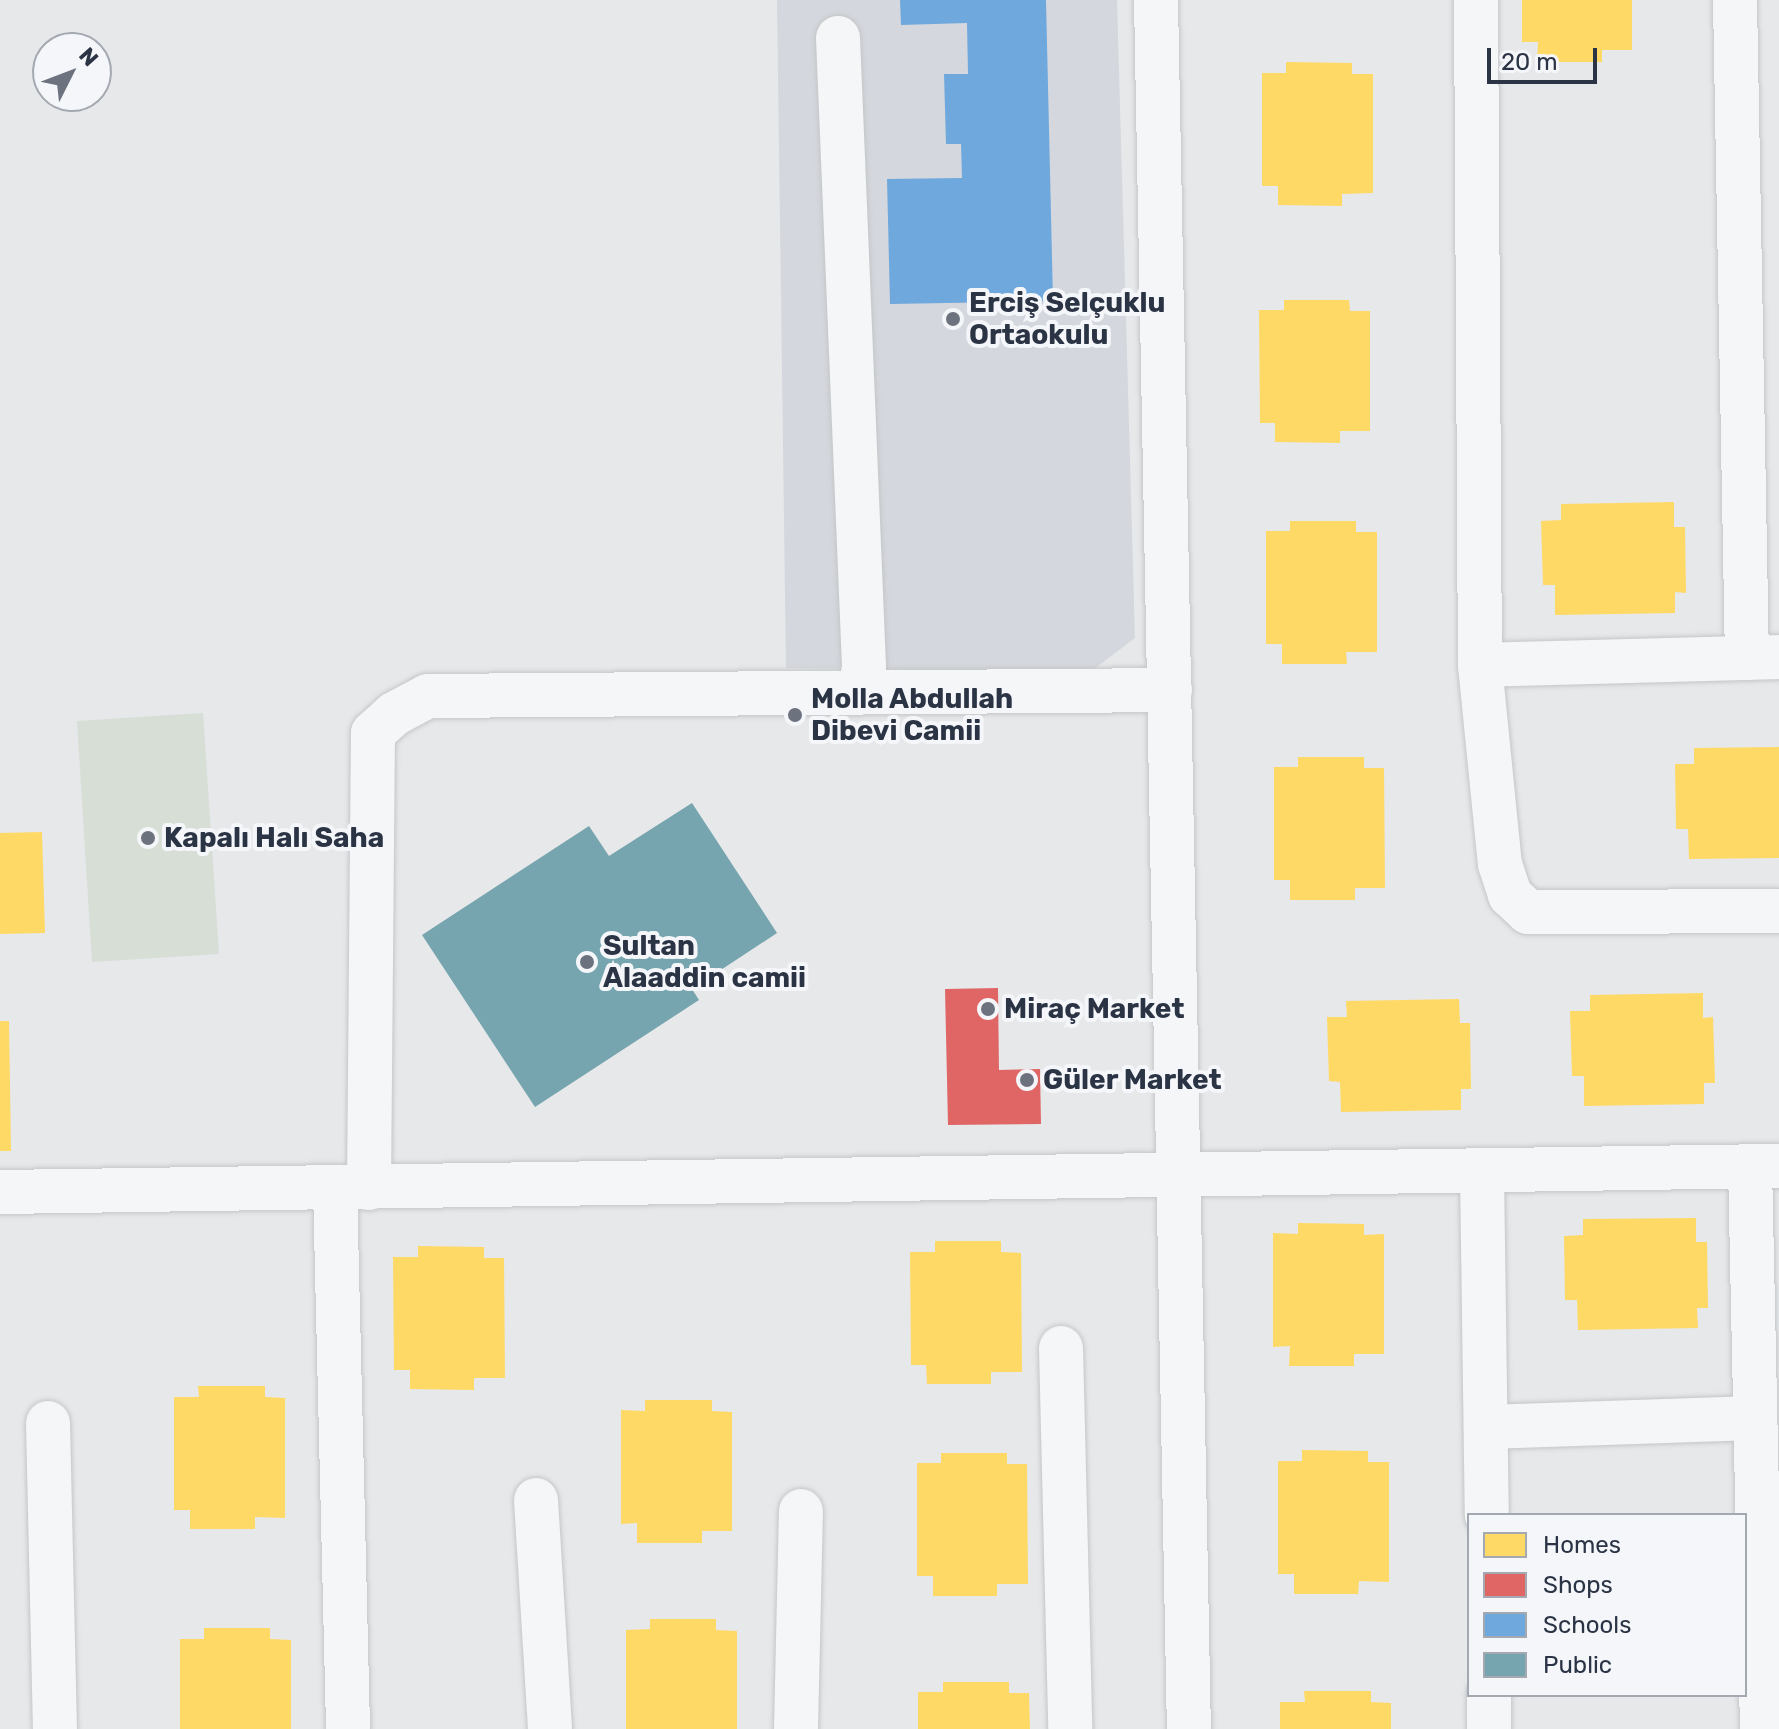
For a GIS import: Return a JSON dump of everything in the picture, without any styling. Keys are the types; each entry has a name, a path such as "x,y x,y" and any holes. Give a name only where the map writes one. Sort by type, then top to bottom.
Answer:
{"street":[{"path":"1156,0 1189,1729"},
{"path":"1476,0 1480,665 1500,864 1510,895 1528,912 1779,911"},
{"path":"1480,665 1763,658 1735,0"},
{"path":"838,38 864,667 860,693"},
{"path":"348,1729 352,1188 373,733 394,714 428,696 1170,690"},
{"path":"0,1192 1180,1178 1764,1166 1755,1418 1762,1729"},
{"path":"1482,1172 1487,1513"},
{"path":"1061,1348 1070,1729"},
{"path":"1486,1427 1755,1418"},
{"path":"48,1423 55,1729"},
{"path":"536,1500 550,1729"},
{"path":"796,1729 801,1511"},
{"path":"1489,1697 1489,1729"}],"shaded area":[{"name":"Erciş Selçuklu Ortaokulu","path":"777,0 1117,0 1135,638 1090,672 786,668"},
{"name":"Kapalı Halı Saha","path":"203,713 219,954 92,962 77,721"}],"building: Homes":[{"path":"1522,0 1632,0 1632,50 1602,50 1602,62 1537,62 1538,42 1522,42"},
{"path":"1286,62 1352,63 1352,74 1373,74 1373,193 1342,194 1342,206 1278,205 1278,186 1262,186 1262,73 1286,73"},
{"path":"1284,300 1349,300 1350,311 1370,311 1370,431 1340,431 1340,443 1275,442 1275,423 1260,423 1259,310 1284,310"},
{"path":"1674,502 1674,527 1685,527 1686,593 1675,592 1675,613 1555,615 1555,585 1543,585 1541,521 1561,520 1561,504"},
{"path":"1290,521 1356,521 1356,532 1377,532 1377,652 1346,652 1347,664 1282,664 1282,644 1266,644 1266,531 1290,531"},
{"path":"1779,747 1779,858 1689,859 1688,829 1676,829 1675,764 1694,764 1694,748"},
{"path":"1298,757 1364,757 1364,768 1384,768 1385,888 1355,888 1355,900 1290,900 1290,880 1274,880 1274,767 1298,767"},
{"path":"42,832 45,933 0,934 0,833"},
{"path":"1703,993 1703,1018 1713,1017 1715,1083 1704,1083 1704,1104 1584,1106 1584,1076 1572,1076 1570,1011 1590,1011 1590,995"},
{"path":"1459,999 1460,1023 1470,1023 1471,1089 1461,1089 1461,1110 1341,1112 1340,1082 1329,1081 1327,1017 1347,1017 1346,1001"},
{"path":"0,1021 9,1021 11,1151 0,1151"},
{"path":"1696,1218 1696,1242 1707,1242 1708,1308 1697,1308 1698,1328 1578,1330 1577,1300 1565,1300 1564,1236 1583,1235 1583,1219"},
{"path":"1298,1223 1364,1224 1364,1235 1384,1234 1384,1354 1354,1354 1354,1366 1289,1366 1290,1346 1273,1347 1273,1233 1298,1234"},
{"path":"935,1241 1001,1241 1001,1252 1021,1253 1022,1372 991,1372 991,1384 927,1384 926,1365 911,1365 910,1252 935,1252"},
{"path":"418,1246 484,1247 484,1258 504,1258 505,1378 474,1378 474,1390 410,1389 410,1370 394,1370 393,1257 418,1257"},
{"path":"198,1386 265,1386 265,1397 285,1398 285,1518 255,1517 255,1529 190,1529 190,1510 174,1510 174,1397 199,1397"},
{"path":"645,1400 712,1400 712,1411 732,1412 732,1531 702,1531 702,1543 637,1543 637,1523 621,1524 621,1410 645,1411"},
{"path":"1302,1450 1368,1451 1368,1462 1389,1462 1389,1582 1359,1581 1358,1594 1294,1594 1294,1574 1278,1574 1278,1461 1302,1461"},
{"path":"941,1453 1007,1453 1007,1464 1027,1464 1028,1584 997,1584 997,1596 933,1596 933,1576 917,1576 917,1463 941,1463"},
{"path":"650,1619 716,1619 716,1630 737,1631 737,1729 626,1729 626,1630 650,1629"},
{"path":"204,1628 270,1628 270,1639 291,1640 291,1729 180,1729 180,1639 204,1639"},
{"path":"943,1682 1009,1682 1009,1693 1029,1693 1030,1729 918,1729 918,1692 943,1692"},
{"path":"1304,1691 1371,1691 1371,1702 1391,1703 1391,1729 1280,1729 1280,1702 1305,1702"}],"building: Shops":[{"path":"998,988 999,1070 1040,1069 1041,1124 948,1125 945,989"}],"building: Schools":[{"path":"900,0 1046,0 1053,301 890,304 887,179 962,178 961,144 946,144 944,74 968,74 967,23 901,25"}],"building: Public":[{"name":"Sultan Alaaddin camii","path":"692,803 777,933 692,989 699,1000 535,1107 422,935 589,826 609,856"}],"place":[{"name":"Erciş Selçuklu Ortaokulu","path":"953,319"},
{"name":"Molla Abdullah Dibevi Camii","path":"795,715"},
{"name":"Kapalı Halı Saha","path":"148,838"},
{"name":"Sultan Alaaddin camii","path":"587,962"},
{"name":"Miraç Market","path":"988,1009"},
{"name":"Güler Market","path":"1027,1080"}]}
